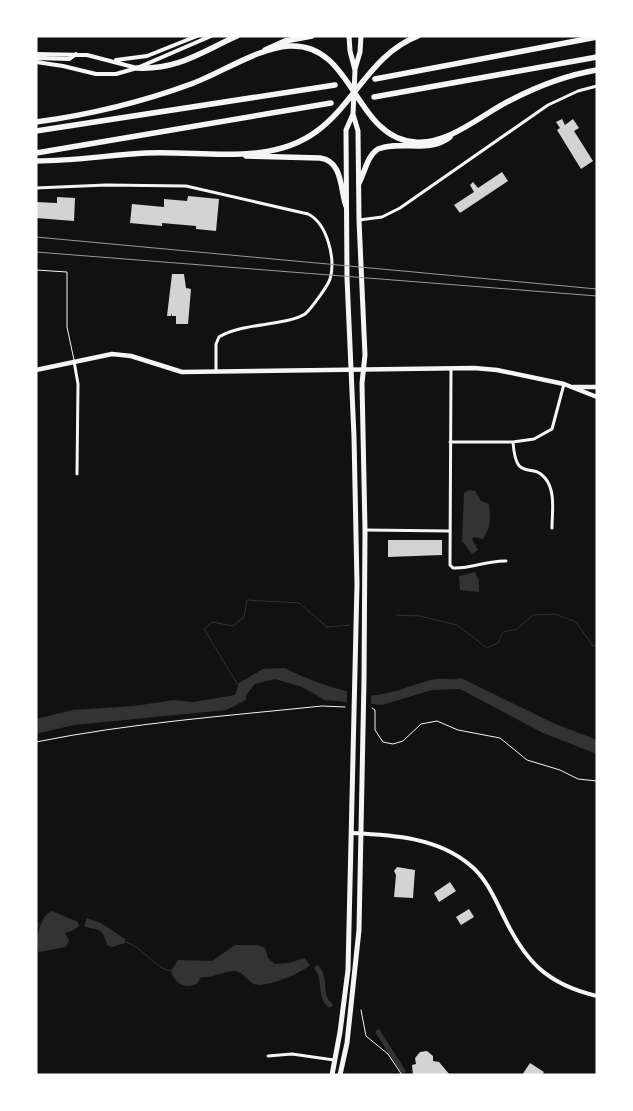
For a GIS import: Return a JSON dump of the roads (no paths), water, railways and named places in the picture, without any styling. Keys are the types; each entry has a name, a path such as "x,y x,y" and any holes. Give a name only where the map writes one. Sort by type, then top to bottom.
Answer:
{"highway":[{"path":"137,68 172,66 237,36"},
{"path":"257,55 280,42 312,36"},
{"path":"36,161 147,153 259,152 286,147 309,137 333,116 374,67 392,50 418,36"},
{"path":"374,79 597,37"},
{"path":"36,122 83,113 172,91 257,55 284,46 303,47 326,56 367,110 388,132 407,141 431,141 536,89 572,76 597,70"},
{"path":"374,97 597,57"},
{"path":"36,131 335,85"},
{"path":"36,154 331,103"},
{"path":"359,183 367,169 370,157 378,149 434,145 444,141 460,128"},
{"path":"207,153 327,160 338,171 340,190 346,206"}],"main road":[{"path":"340,1075 347,1042 355,983 362,833 364,716 365,530 363,370 365,355 359,220 358,131 353,114 354,70 349,36"},
{"path":"354,70 360,52 361,36"},
{"path":"332,1075 348,970 357,584 346,206 346,130 353,114"},
{"path":"36,370 100,355 119,354 139,358 176,372 451,368 497,370 564,384 586,395 597,398"},
{"path":"572,387 597,387"}],"street":[{"path":"109,60 147,56 197,36"},
{"path":"36,62 96,74 116,74 137,68 211,36"},
{"path":"36,54 76,54 109,60 137,68"},
{"path":"36,58 69,58 76,54"},
{"path":"359,220 382,217 400,208 548,105 578,91 597,86"},
{"path":"36,188 106,185 186,186 308,214 317,219 323,227 331,251 330,276 326,285 305,313 219,337 216,344 216,372"},
{"path":"74,361 78,384 77,474"},
{"path":"451,368 450,565 453,568 460,568 492,560 506,561"},
{"path":"450,442 513,442 534,439 552,429 564,384"},
{"path":"513,442 514,458 518,466 545,477 549,484 552,494 552,528"},
{"path":"365,530 450,530"},
{"path":"351,832 405,838 435,844 455,854 482,877 492,891 517,942 543,973 564,986 597,996"},
{"path":"268,1056 301,1055 335,1060"}],"lane":[{"path":"36,270 67,272 67,327 74,361"}],"waterway":[{"path":"238,685 204,629 212,622 233,626 244,617 247,600 299,603 327,627 350,625"},
{"path":"396,615 420,616 457,625 487,648 498,643 503,632 517,629 533,615 555,614 576,622 593,646 597,645"},
{"path":"126,942 139,949 159,966 171,971"},
{"path":"317,968 322,977 324,997 330,1005"},
{"path":"378,1032 403,1071"}],"railway":[{"path":"36,237 597,289"},
{"path":"36,252 597,296"}]}
